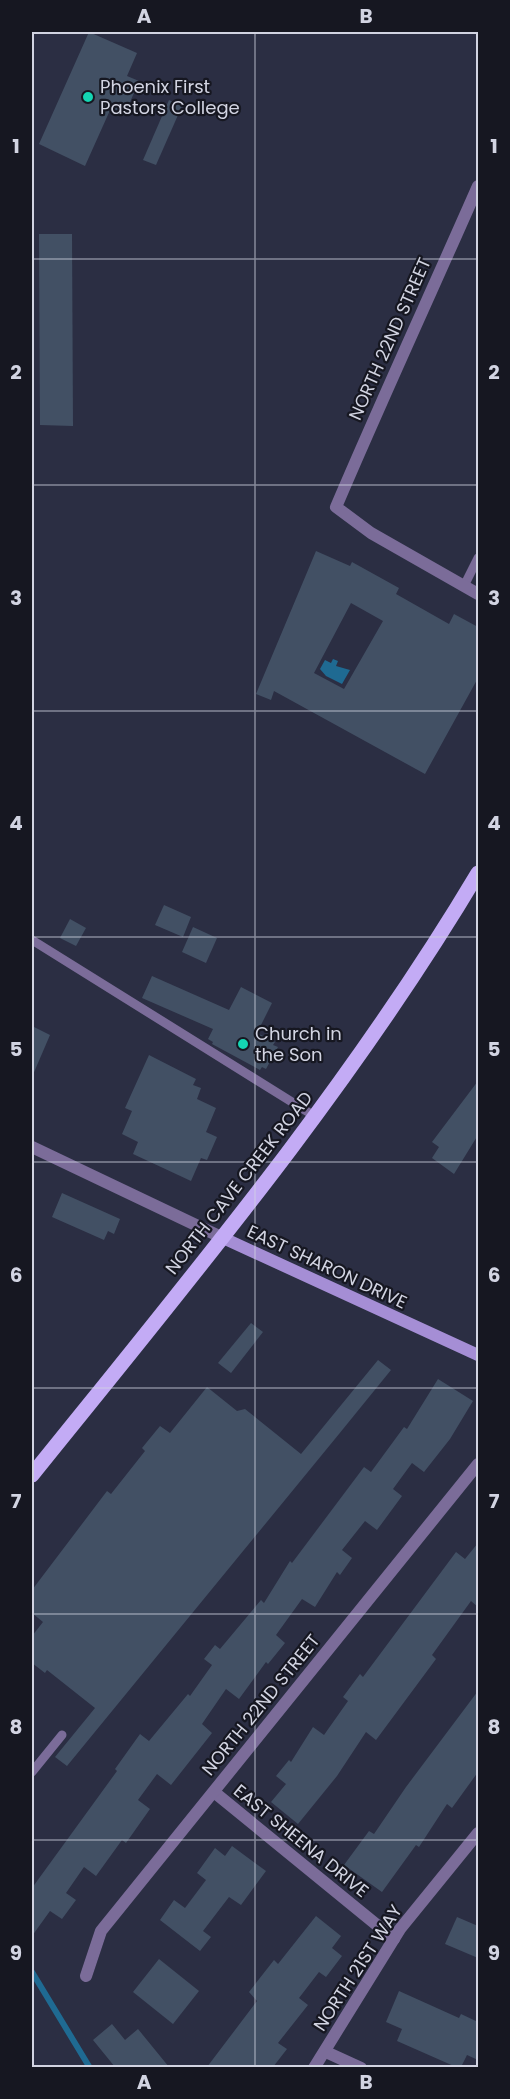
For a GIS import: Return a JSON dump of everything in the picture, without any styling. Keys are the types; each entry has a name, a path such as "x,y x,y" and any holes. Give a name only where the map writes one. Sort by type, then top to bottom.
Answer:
{"main road":[{"name":"NORTH CAVE CREEK ROAD","path":"32,1474 316,1116 414,978 478,873"}],"street":[{"name":"NORTH 22ND STREET","path":"464,586 371,533 336,507 398,362 414,332 478,186"},
{"path":"464,586 478,594"},
{"name":"EAST SHARON DRIVE","path":"32,1147 478,1355"},
{"name":"NORTH 22ND STREET","path":"86,1976 101,1931 478,1464"},
{"name":"EAST SHEENA DRIVE","path":"213,1792 394,1939"},
{"name":"NORTH 21ST WAY","path":"314,2067 326,2052 394,1939 476,1841"},
{"path":"326,2052 361,2067"}],"lane":[{"path":"464,586 478,558"},
{"path":"32,940 316,1116"},
{"path":"32,1772 62,1735"}],"water":[{"path":"333,659 338,661 336,666 350,670 342,684 326,676 320,669 325,660 331,663"}],"building":[{"path":"89,32 137,53 127,76 139,81 125,114 111,108 85,166 39,144"},
{"path":"169,100 182,106 156,165 143,160"},
{"path":"39,234 72,234 73,426 40,425"},
{"path":"316,551 350,566 352,562 399,588 396,594 449,624 454,614 478,627 478,678 425,774 274,691 271,700 256,694","holes":["351,603 383,621 344,689 314,673"]},
{"path":"164,905 191,917 183,937 155,925"},
{"path":"70,919 86,928 76,946 60,938"},
{"path":"193,927 217,938 206,963 182,952"},
{"path":"152,976 229,1010 241,987 272,1003 257,1033 275,1042 273,1045 278,1047 266,1069 262,1067 260,1070 212,1044 213,1042 208,1039 213,1029 142,998"},
{"path":"32,1026 50,1035 32,1077"},
{"path":"149,1055 196,1079 193,1085 201,1088 197,1099 216,1108 206,1132 217,1137 207,1160 201,1158 191,1181 133,1154 138,1142 122,1134 132,1111 125,1108"},
{"path":"478,1081 478,1135 454,1174 432,1158 439,1147 432,1142"},
{"path":"62,1193 120,1219 114,1234 108,1231 104,1240 52,1217"},
{"path":"251,1323 263,1332 231,1373 218,1363"},
{"path":"378,1360 391,1370 339,1434 67,1766 55,1757 95,1708 47,1670 45,1673 32,1663 32,1636 43,1622 32,1613 32,1590 107,1491 111,1494 145,1451 142,1448 160,1426 170,1433 207,1387 237,1411 245,1409 301,1454"},
{"path":"438,1379 473,1401 450,1439 424,1472 412,1463 393,1489 402,1496 377,1530 365,1521 342,1550 352,1558 340,1575 337,1572 315,1607 302,1599 276,1635 285,1643 268,1664 266,1662 239,1699 226,1689 202,1724 212,1733 171,1785 157,1774 138,1800 150,1809 126,1843 122,1840 96,1876 84,1867 66,1893 76,1900 62,1919 50,1911 32,1936 32,1888 117,1771 115,1769 140,1734 149,1741 188,1694 190,1696 212,1665 204,1659 215,1645 220,1649 261,1600 264,1603 290,1561 292,1563 364,1467 371,1472 404,1427 407,1429"},
{"path":"478,1543 478,1607 471,1601 432,1655 436,1659 376,1740 366,1732 337,1776 298,1824 271,1802 286,1784 276,1776 289,1760 291,1762 313,1727 324,1735 348,1701 343,1697 360,1674 363,1677 456,1552 465,1559"},
{"path":"478,1691 478,1772 452,1808 447,1804 419,1847 416,1845 382,1892 344,1865 369,1831 374,1834"},
{"path":"232,1846 266,1871 241,1905 229,1897 203,1931 211,1937 200,1951 160,1920 174,1900 185,1908 206,1880 197,1873 215,1848 225,1856"},
{"path":"316,1916 341,1936 332,1948 342,1956 326,1977 319,1972 299,1998 308,2005 278,2043 287,2049 273,2067 207,2067 257,2001 249,1992 274,1960 278,1964"},
{"path":"457,1917 478,1926 478,1958 445,1944"},
{"path":"159,1959 199,1991 173,2024 133,1992"},
{"path":"399,1991 459,2018 461,2014 478,2022 478,2060 467,2055 461,2067 456,2067 397,2041 402,2029 386,2022"},
{"path":"112,2024 125,2040 138,2029 169,2067 115,2067 93,2040"}],"waterway":[{"path":"32,1972 90,2068"}],"place":[{"name":"Phoenix First Pastors College","path":"88,97"},
{"name":"Church in the Son","path":"243,1044"}]}
